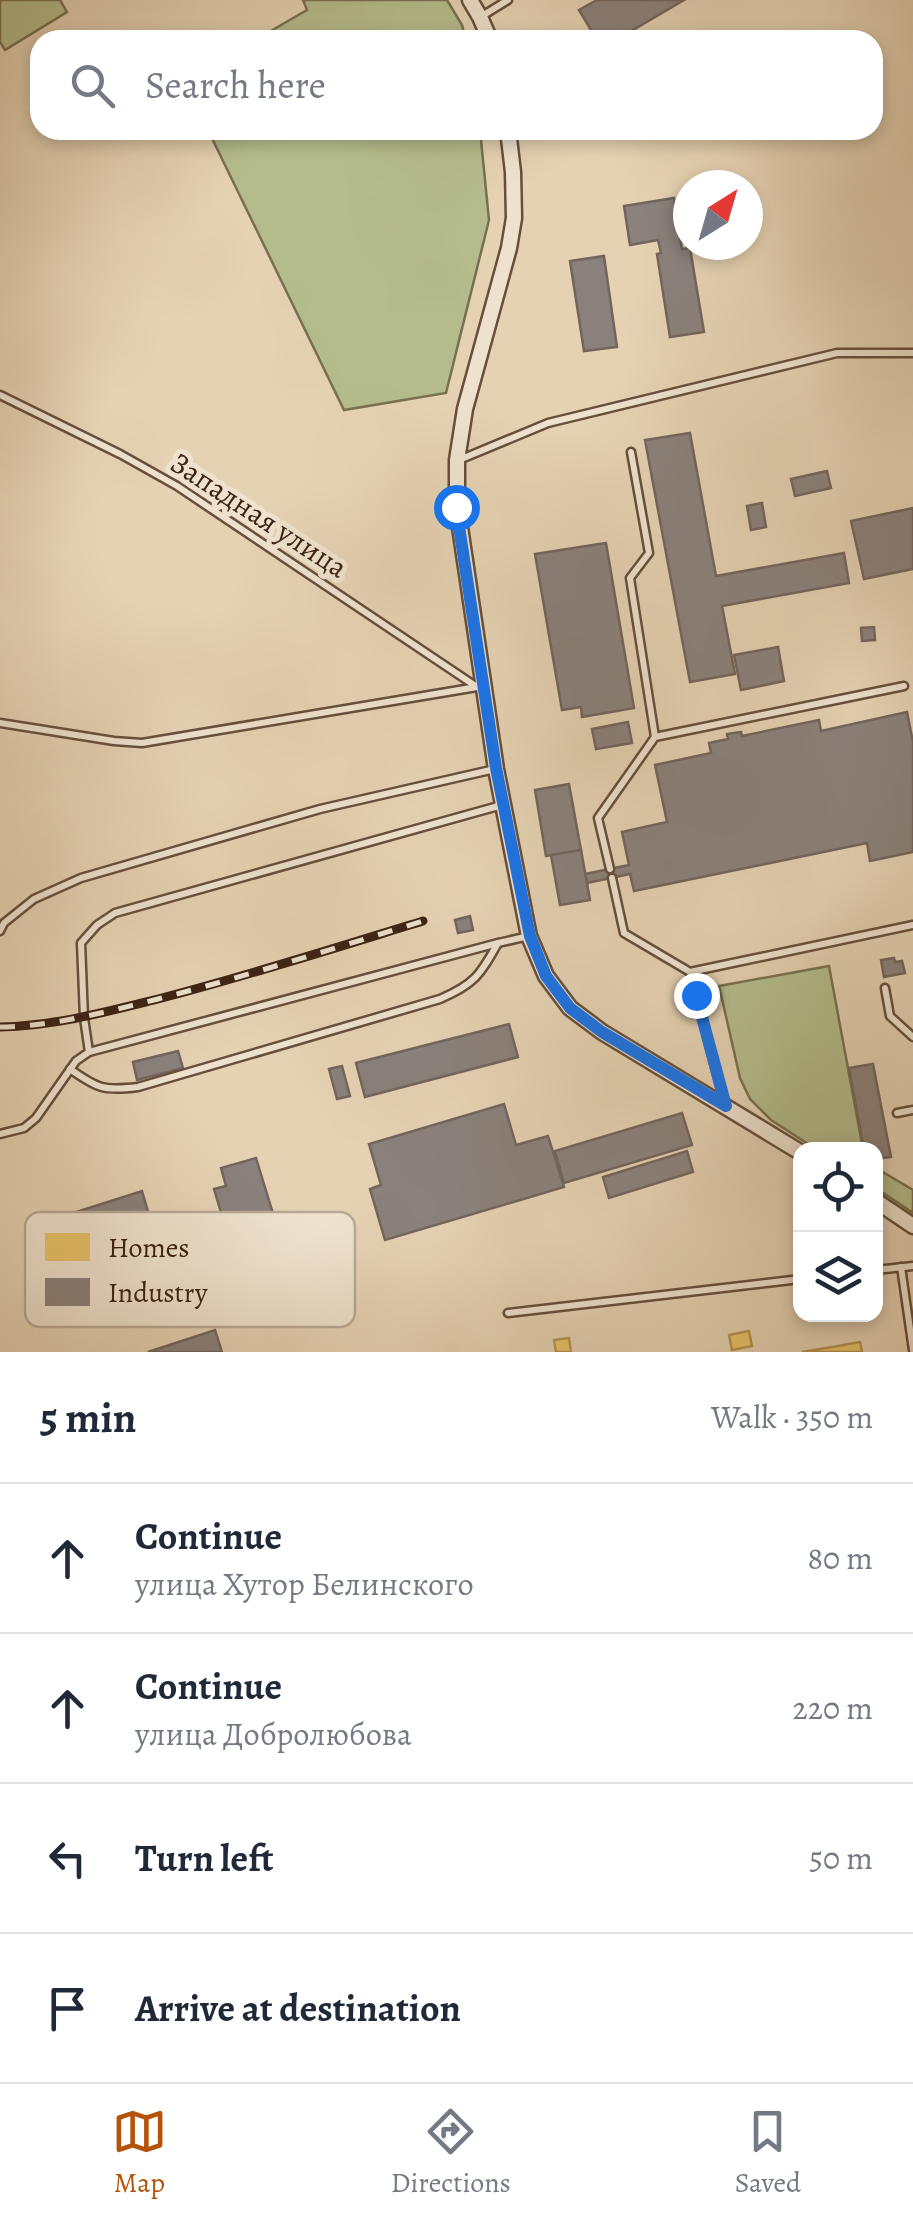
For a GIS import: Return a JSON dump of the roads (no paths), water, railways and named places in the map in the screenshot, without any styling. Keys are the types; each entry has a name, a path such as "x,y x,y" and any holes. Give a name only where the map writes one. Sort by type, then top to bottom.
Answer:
{"street":[{"path":"470,0 486,30"},
{"path":"509,140 514,218 465,409 457,460 456,507 480,686 530,936 546,976 570,1008 602,1032 793,1148"},
{"path":"883,1206 913,1226"}],"lane":[{"path":"480,17 508,0"},
{"path":"457,460 548,423 837,352 913,353"},
{"name":"Западная улица","path":"0,395 177,486 480,686"},
{"path":"630,452 648,553 630,578 656,736"},
{"path":"0,724 142,742 480,686"},
{"path":"904,686 656,736 598,818 624,933 690,972 913,925"},
{"path":"0,931 34,900 81,878 320,809 496,768"},
{"path":"89,1052 81,944 115,912 503,805"},
{"path":"0,1134 24,1128 36,1118 76,1061 89,1052 530,936"},
{"path":"70,1070 108,1090 138,1087 440,998 463,989 481,973 498,943"},
{"path":"690,972 726,1106"},
{"path":"884,988 890,1016 913,1037"},
{"path":"897,1113 913,1110"},
{"path":"883,1269 913,1266"},
{"path":"901,1267 913,1350"},
{"path":"508,1313 793,1280"}],"railway":[{"path":"0,1027 60,1021 138,1004 423,921"}]}
